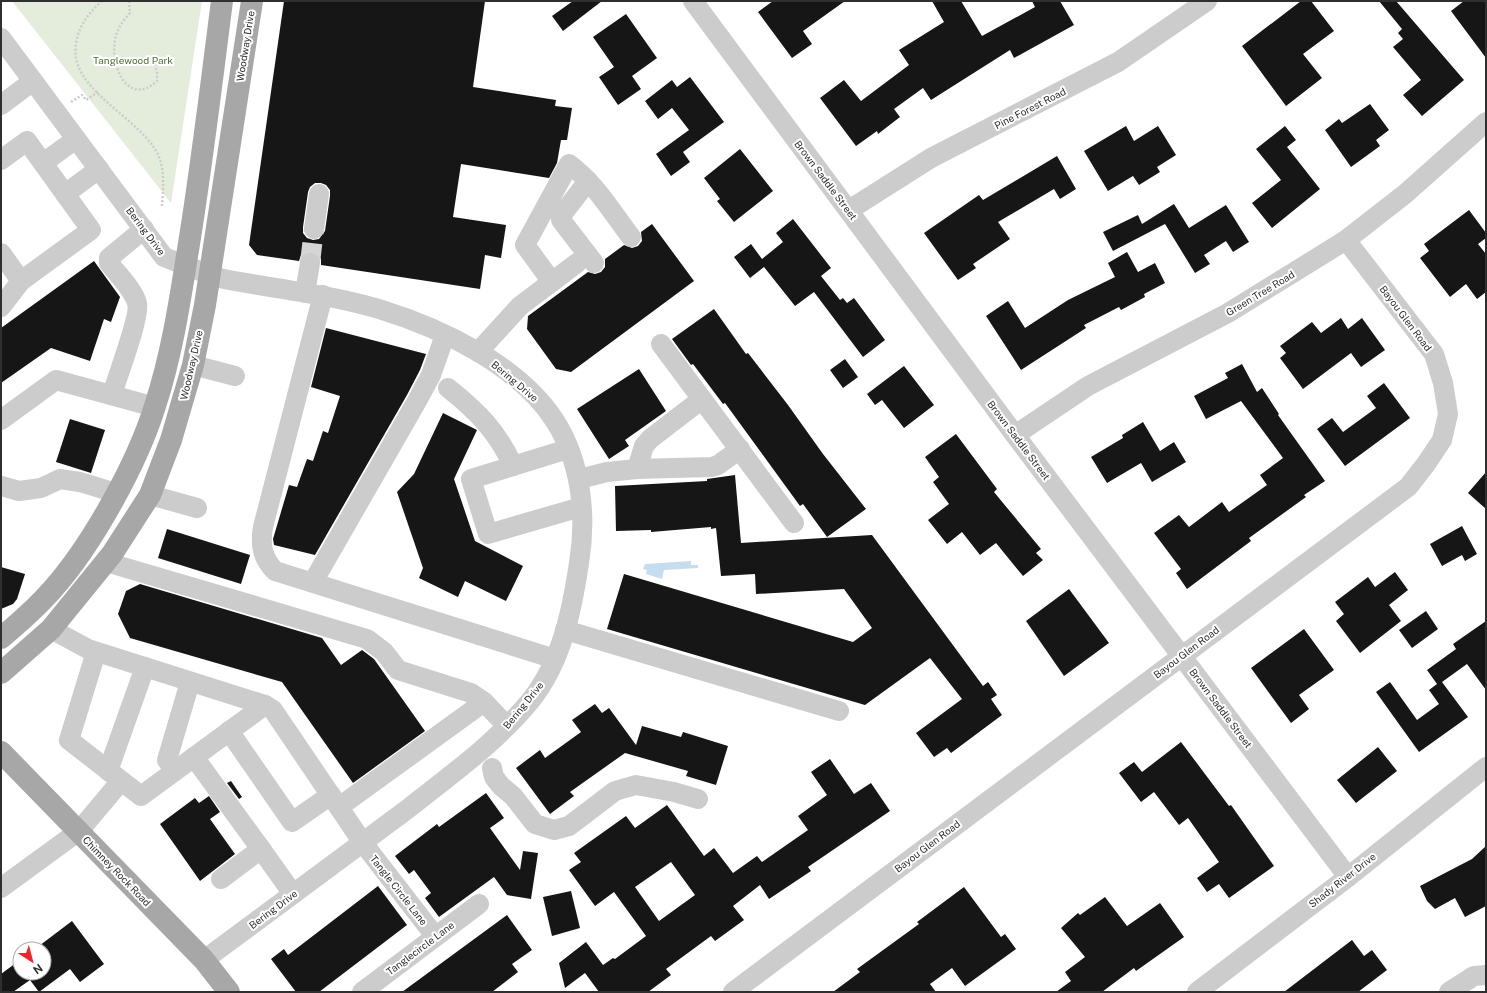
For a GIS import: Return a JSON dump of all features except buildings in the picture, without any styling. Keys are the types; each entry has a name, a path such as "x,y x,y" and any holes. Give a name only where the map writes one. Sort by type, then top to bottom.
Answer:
{"main road":[{"path":"1,638 30,613 53,589 97,528 137,453 155,407 168,359 186,266 222,1"},
{"name":"Woodway Drive","path":"1,673 51,629 106,562 126,534 150,495 171,440 192,365 210,275 252,1"},
{"path":"116,493 150,495"},
{"name":"Chimney Rock Road","path":"1,752 204,960 230,992"}],"street":[{"name":"Brown Saddle Street","path":"693,1 1015,435 1348,877"},
{"name":"Pine Forest Road","path":"849,210 931,158 1118,62 1207,1"},
{"name":"Bering Drive","path":"1,38 164,257 210,275 314,294 378,309 421,323 478,352 500,366 539,400 555,421 568,449 578,479 581,507 582,547 574,594 565,630 555,658 532,698 480,753 363,843 204,960"},
{"path":"1,105 33,81"},
{"name":"Green Tree Road","path":"1015,435 1088,386 1228,313 1346,240 1405,194 1486,122"},
{"path":"43,163 76,138"},
{"path":"1,160 27,141 91,230 21,281 1,307"},
{"path":"552,282 526,250 525,241 568,164 580,172 588,181 631,237"},
{"path":"65,194 99,169"},
{"path":"478,352 520,306 552,282 586,263 561,220 563,212 588,181"},
{"path":"314,229 318,194"},
{"path":"112,395 135,322 138,305 133,294 109,263 109,258 144,229"},
{"name":"Bayou Glen Road","path":"733,992 1408,487 1442,440 1448,414 1443,383 1434,354 1346,240"},
{"path":"1,253 21,281"},
{"path":"310,263 314,294 260,542 263,553 269,565 275,571 555,658"},
{"path":"313,582 431,375 445,336"},
{"path":"661,344 794,524"},
{"path":"192,365 235,376"},
{"path":"1,420 56,380 155,407"},
{"path":"448,388 483,418 498,438 512,466"},
{"path":"637,468 644,446 650,439 702,399"},
{"path":"568,449 471,479 488,534 581,507"},
{"path":"578,479 607,472 637,468 712,467 718,465 740,449"},
{"path":"1,486 19,491 41,488 60,479 80,482 116,493"},
{"path":"150,495 197,508"},
{"path":"106,562 367,639 384,652 398,670 471,693 484,702 507,726"},
{"path":"51,629 74,643 96,652 265,705"},
{"path":"565,630 839,711"},
{"path":"96,652 68,740 140,796 265,705"},
{"path":"1,888 79,831 115,776 145,667"},
{"path":"175,771 167,760 190,682"},
{"path":"229,731 292,822 335,801 484,702"},
{"name":"Tangle Circle Lane","path":"265,705 273,710 363,843 435,936"},
{"path":"480,753 492,768 494,777 501,786 513,796 535,824 554,830 569,826 615,791 636,785 674,792 698,799"},
{"path":"194,757 262,849 293,894"},
{"name":"Shady River Drive","path":"1197,992 1348,877 1486,767"},
{"path":"221,879 262,849"},
{"name":"Tanglecircle Lane","path":"362,992 479,904"},
{"path":"1449,992 1474,976 1486,975"}],"path":[{"path":"102,1 94,8 78,32 74,53 84,78 151,143 159,158 163,187 162,206"},
{"path":"129,1 130,13 122,22 116,36 114,51 116,66 121,78 128,86 138,90 149,88 157,80 157,71 154,64"},
{"path":"57,112 82,95 86,100 98,92"}],"green space":[{"name":"Tanglewood Park","path":"12,1 202,1 171,203"}],"water":[{"path":"691,561 691,565 698,565 698,568 664,570 662,579 646,574 647,570 643,569 645,564"}],"tunnel":[{"path":"310,263 314,229"}]}
